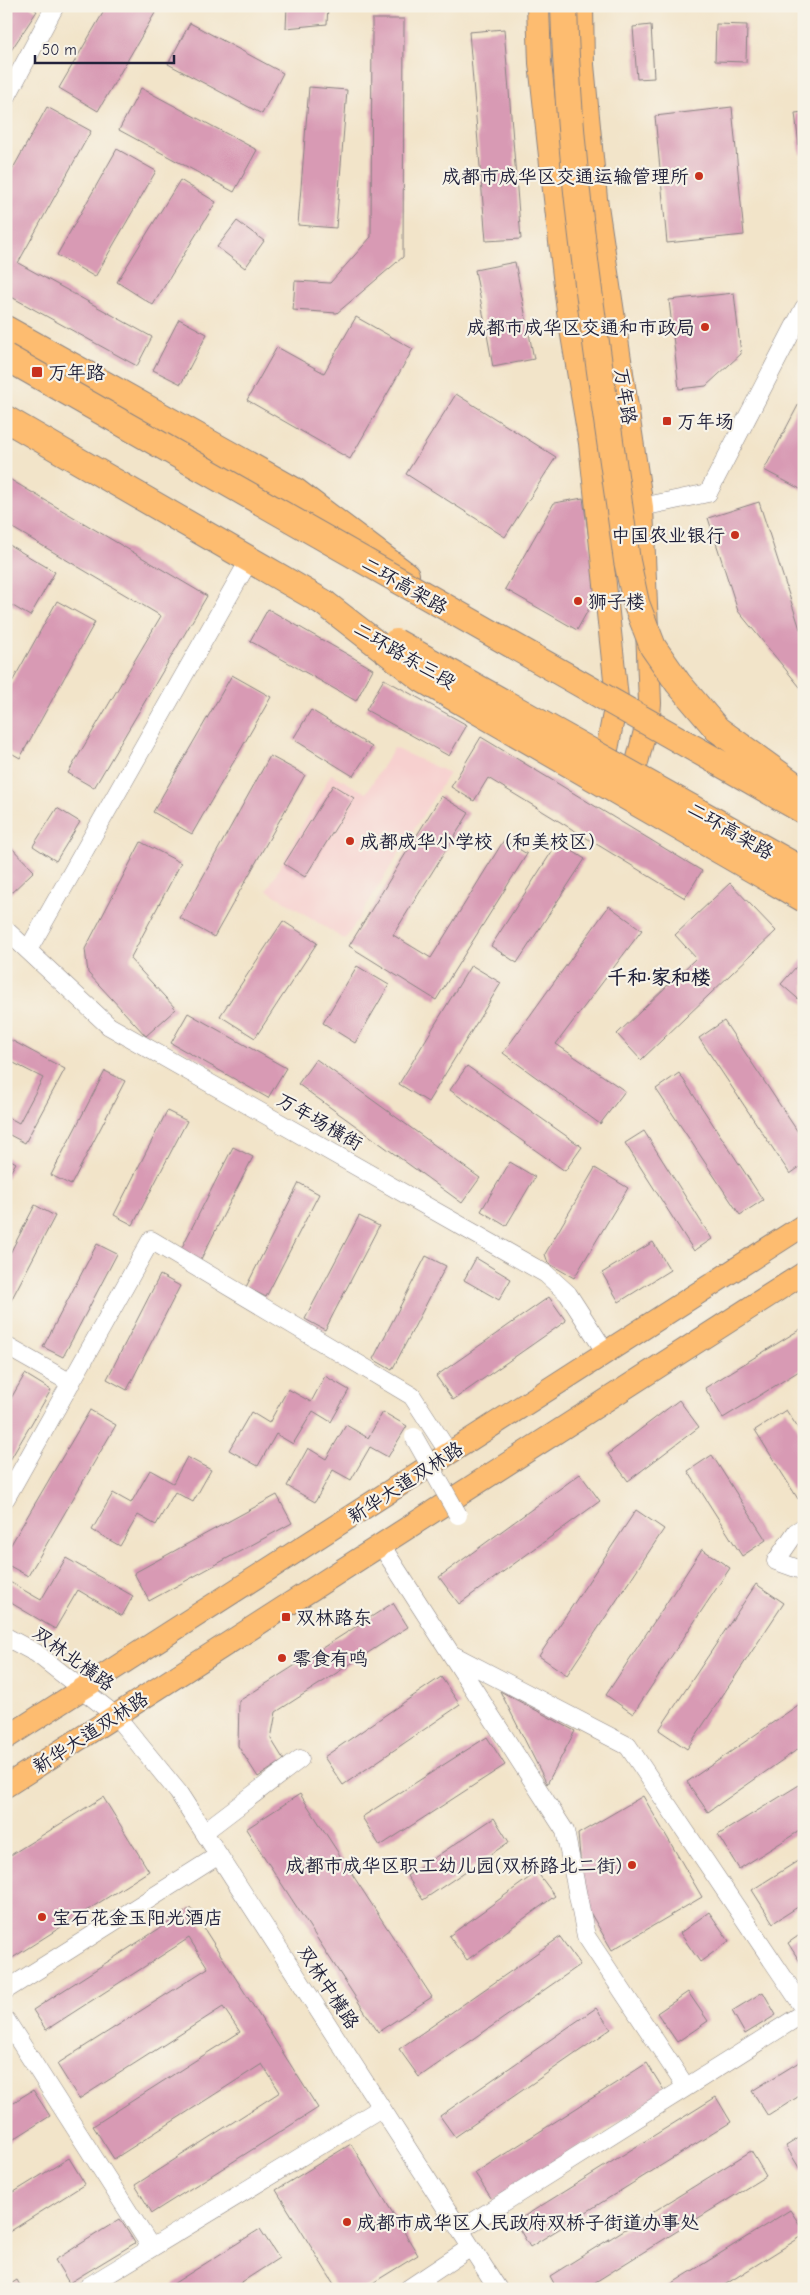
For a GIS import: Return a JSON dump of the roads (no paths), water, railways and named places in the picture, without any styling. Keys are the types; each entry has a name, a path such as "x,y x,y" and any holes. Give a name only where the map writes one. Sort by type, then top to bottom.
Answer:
{"highway":[{"path":"564,6 566,83 589,302 627,561 636,603 653,647 678,683 717,729 804,792"},
{"path":"6,329 295,491 420,586"},
{"name":"二环高架路","path":"6,357 804,811"},
{"name":"二环高架路","path":"6,419 323,602 804,871"},
{"path":"323,602 422,679 804,899"}],"main road":[{"path":"538,6 540,63 549,147 568,310 590,443 618,698 603,770"},
{"name":"万年路","path":"582,6 583,65 596,199 642,507 649,715 632,786"},
{"path":"6,352 804,802"},
{"name":"二环路东三段","path":"6,428 247,564 603,770 804,881"},
{"name":"新华大道双林路","path":"6,1738 804,1225"},
{"name":"新华大道双林路","path":"6,1786 804,1273"}],"street":[{"path":"6,98 55,6"},
{"path":"642,507 708,493 804,308"},
{"path":"28,950 247,564"},
{"name":"万年场横街","path":"6,930 109,1026 546,1274 568,1294 606,1352"},
{"path":"6,1498 151,1240 412,1396 449,1454"},
{"path":"6,1346 71,1383"},
{"path":"414,1437 458,1515"},
{"path":"804,1527 796,1532 776,1560 804,1571"},
{"path":"381,1545 565,1832 586,1936 686,2087"},
{"name":"双林北横路","path":"6,1636 36,1653 83,1688 116,1716"},
{"path":"452,1655 628,1746 804,2008"},
{"name":"双林中横路","path":"116,1716 178,1792 498,2289"},
{"path":"204,1832 300,1759"},
{"path":"6,1990 219,1855"},
{"path":"460,2230 804,2012"},
{"path":"6,2020 151,2247"},
{"path":"84,2289 381,2108"},
{"path":"408,2289 471,2247"}],"place":[{"name":"成都市成华区交通运输管理所","path":"699,176"},
{"name":"成都市成华区交通和市政局","path":"705,327"},
{"name":"万年路","path":"37,372"},
{"name":"万年场","path":"667,421"},
{"name":"中国农业银行","path":"735,535"},
{"name":"狮子楼","path":"578,601"},
{"name":"成都成华小学校（和美校区）","path":"350,841"},
{"name":"双林路东","path":"286,1617"},
{"name":"零食有鸣","path":"282,1658"},
{"name":"成都市成华区职工幼儿园(双桥路北二街)","path":"632,1865"},
{"name":"宝石花金玉阳光酒店","path":"42,1917"},
{"name":"成都市成华区人民政府双桥子街道办事处","path":"347,2222"}],"district":[{"name":"千和·家和楼","path":"659,977"}]}
